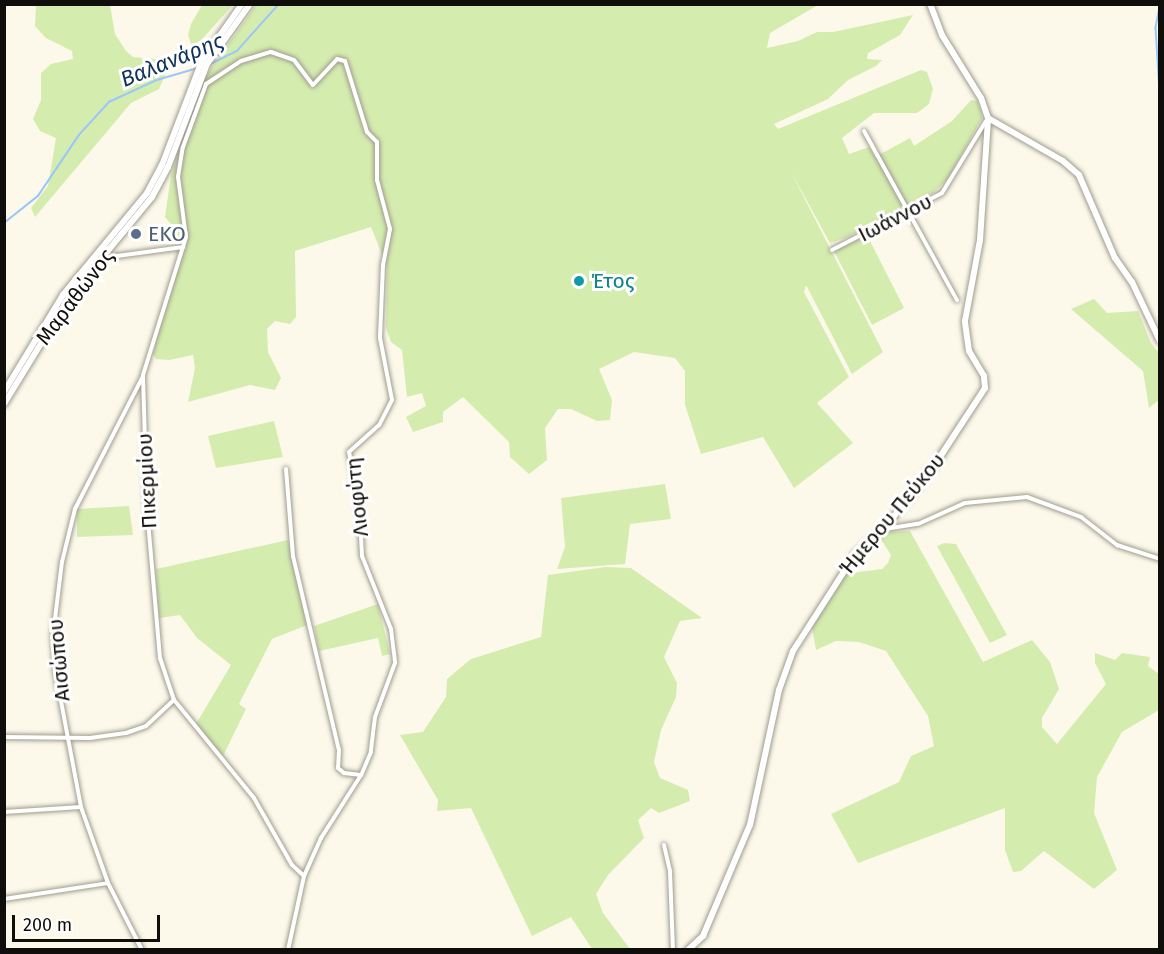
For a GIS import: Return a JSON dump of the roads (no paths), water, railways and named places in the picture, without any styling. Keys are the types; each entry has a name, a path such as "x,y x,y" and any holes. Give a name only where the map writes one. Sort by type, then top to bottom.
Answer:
{"street":[{"name":"Μαραθώνος","path":"4,392 63,295 147,193 162,165 209,54 242,4"},
{"name":"Μαραθώνος","path":"209,54 250,4"},
{"name":"Ήμερου Πεύκου","path":"688,950 703,936 750,825 782,679 793,651 854,556 883,530 946,450 985,388 984,376 969,351 965,321 980,240 988,118 981,98 942,35 930,4"},
{"name":"Πικερμίου","path":"304,876 292,865 254,798 174,700 160,658 147,510 143,375 166,294 184,247 185,218 178,177 183,147 206,84 233,66 257,55 284,53 299,65 313,85 339,58"},
{"name":"Λιοφύτη","path":"339,58 345,61 367,132 377,142 377,180 390,229 383,265 380,338 392,400 379,425 349,452 359,500 362,556 389,620 395,663 375,717 372,750 361,775"},
{"name":"Μαραθώνος","path":"4,404 60,309 139,215 162,180 197,78"},
{"name":"Ιωάννου","path":"832,250 946,190 988,118"},
{"path":"988,118 1063,161 1079,175 1115,258 1132,282 1160,341"},
{"path":"864,131 957,300"},
{"path":"101,258 184,247"},
{"name":"Αισώπου","path":"142,950 108,883 81,807 53,635 66,539 102,451 143,375"},
{"path":"286,469 293,556 339,750 338,768 344,773 361,775 321,838 304,876 288,950"},
{"path":"883,530 910,526 975,501 1027,497 1081,517 1117,545 1160,559"},
{"path":"4,737 104,736 140,729 174,700"},
{"path":"4,812 81,807"},
{"path":"664,845 670,872 673,950"},
{"path":"4,899 108,883"}],"waterway":[{"name":"Βαλανάρης","path":"211,64 237,51 279,4"},
{"path":"1160,7 1156,28 1160,91"},
{"name":"Βαλανάρης","path":"4,223 38,196 79,135 109,102 157,80 198,68"}],"place":[{"name":"EKO","path":"136,234"},
{"name":"Έτος","path":"579,281"}]}
